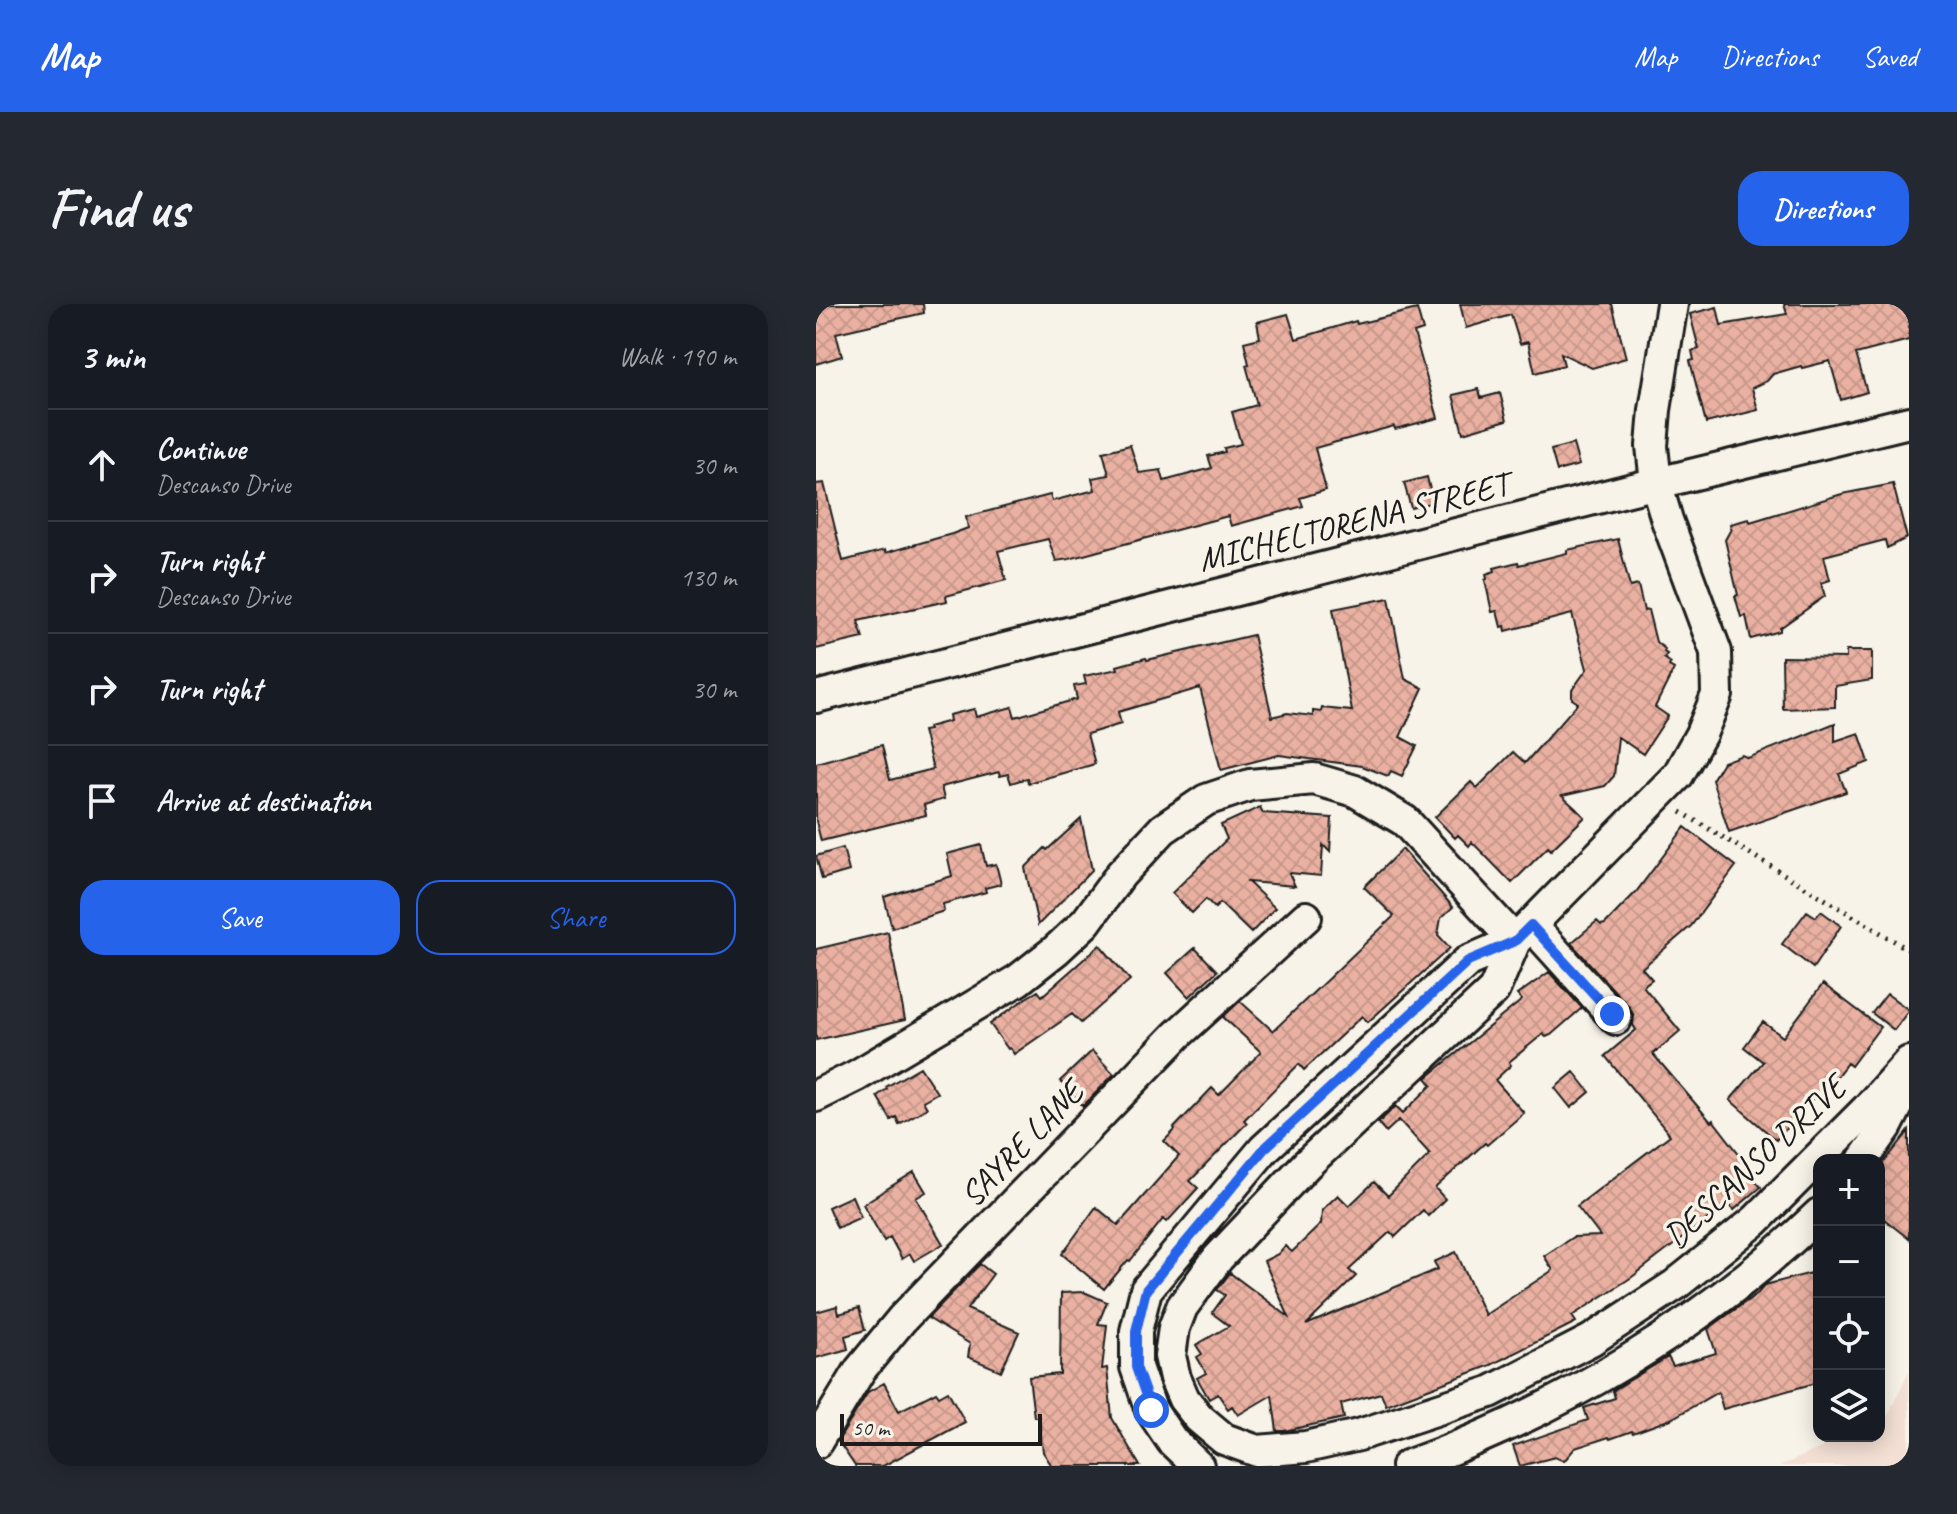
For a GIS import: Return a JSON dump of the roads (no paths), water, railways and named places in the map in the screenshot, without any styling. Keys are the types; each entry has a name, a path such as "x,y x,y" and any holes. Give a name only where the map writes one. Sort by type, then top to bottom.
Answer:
{"street":[{"name":"DESCANSO DRIVE","path":"1672,304 1652,446 1656,483 1667,520 1716,652 1717,695 1701,734 1678,775 1523,933 1494,990 1307,1164 1218,1258 1182,1307 1174,1328 1170,1356 1184,1399 1199,1418 1224,1439 1257,1451 1306,1447 1359,1435 1490,1392 1591,1340 1675,1285 1755,1221 1867,1109 1909,1062"},
{"name":"MICHELTORENA STREET","path":"816,697 1656,483 1909,422"},
{"path":"816,1096 856,1076 1018,980 1086,922 1121,874 1163,829 1206,800 1250,785 1314,779 1355,791 1405,821 1616,1019"},
{"name":"SAYRE LANE","path":"816,1443 860,1370 902,1319 1177,1035 1306,917"},
{"name":"DESCANSO DRIVE","path":"1198,1466 1172,1441 1151,1410 1136,1367 1136,1331 1146,1290 1264,1149 1468,961 1523,933"},
{"name":"DESCANSO DRIVE","path":"1867,1154 1887,1126 1909,1083"},
{"path":"1407,1466 1530,1417 1630,1360 1763,1264 1813,1219"}]}
